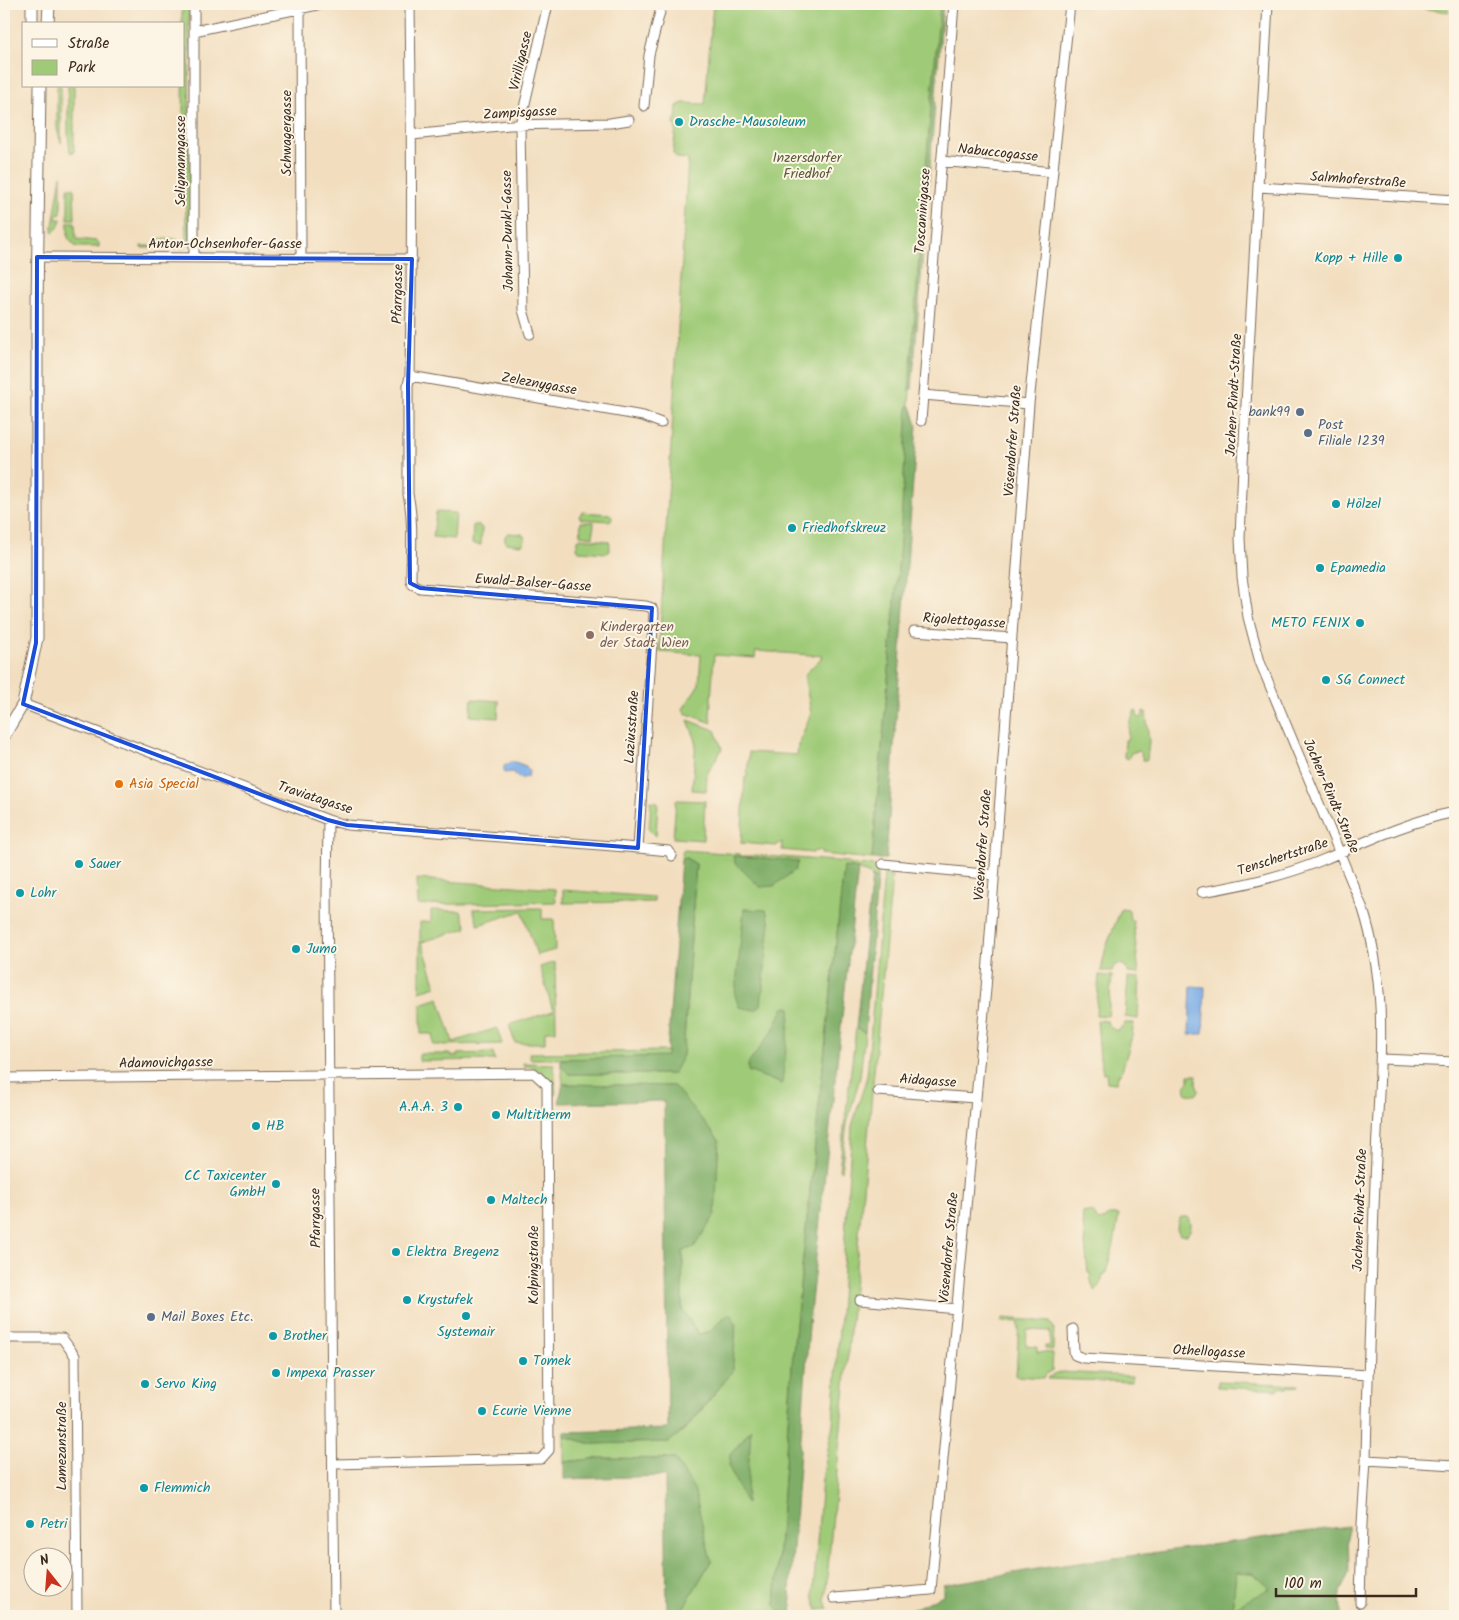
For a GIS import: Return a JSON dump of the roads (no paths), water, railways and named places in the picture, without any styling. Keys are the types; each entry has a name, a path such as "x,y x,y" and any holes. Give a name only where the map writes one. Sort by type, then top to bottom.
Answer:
{"main road":[{"path":"32,4 32,22"},
{"path":"48,4 48,22"},
{"path":"4,736 23,704 36,643 37,257 40,88"}],"street":[{"name":"Seligmanngasse","path":"194,4 194,258"},
{"path":"194,31 322,4"},
{"name":"Pfarrgasse","path":"410,4 412,259 410,376 408,385 408,494 412,542 410,580 412,584"},
{"name":"Virilligasse","path":"520,125 548,4"},
{"path":"644,106 649,55 662,4"},
{"name":"Toscaninigasse","path":"921,421 954,4"},
{"name":"Vösendorfer Straße","path":"834,1598 931,1590 976,1098 1029,404 1070,4"},
{"name":"Jochen-Rindt-Straße","path":"1268,4 1241,518 1242,577 1248,617 1260,662 1363,909 1374,950 1380,998 1381,1059 1360,1603"},
{"name":"Schwagergasse","path":"300,8 302,258"},
{"name":"Zampisgasse","path":"412,135 520,125 610,123 629,120"},
{"name":"Johann-Dunkl-Gasse","path":"520,125 523,310 530,334"},
{"name":"Nabuccogasse","path":"941,161 1053,172"},
{"name":"Salmhoferstraße","path":"1259,187 1455,200"},
{"name":"Anton-Ochsenhofer-Gasse","path":"37,257 412,259"},
{"name":"Zeleznygasse","path":"410,376 642,416 661,423"},
{"path":"923,395 1029,404"},
{"name":"Ewald-Balser-Gasse","path":"412,584 420,588 652,608"},
{"name":"Laziusstraße","path":"638,848 654,613 652,608"},
{"name":"Rigolettogasse","path":"914,631 1012,638"},
{"name":"Traviatagasse","path":"23,704 328,820 347,824 669,851 672,856"},
{"name":"Tenschertstraße","path":"1202,892 1267,878 1407,826 1455,812"},
{"name":"Pfarrgasse","path":"328,820 334,1616"},
{"path":"883,864 994,875"},
{"path":"1381,1059 1455,1062"},
{"name":"Kolpingstraße","path":"329,1076 534,1073 547,1085 549,1450 541,1459 334,1464"},
{"name":"Adamovichgasse","path":"4,1078 329,1076"},
{"name":"Aidagasse","path":"878,1091 976,1098"},
{"path":"860,1300 957,1309"},
{"name":"Othellogasse","path":"1073,1329 1075,1355 1083,1358 1368,1375"},
{"name":"Lamezanstraße","path":"4,1338 62,1338 75,1356 77,1616"},
{"path":"1366,1460 1455,1465"}],"water":[{"path":"510,762 526,766 529,772 528,776 521,779 512,772 504,773 504,766"},
{"path":"1191,986 1205,987 1203,1034 1189,1034"}],"place":[{"name":"Drasche-Mausoleum","path":"679,122"},
{"name":"Kopp + Hille","path":"1398,258"},
{"name":"bank99","path":"1300,412"},
{"name":"Post Filiale 1239","path":"1308,433"},
{"name":"Hölzel","path":"1336,504"},
{"name":"Friedhofskreuz","path":"792,528"},
{"name":"Epamedia","path":"1320,568"},
{"name":"METO FENIX","path":"1360,623"},
{"name":"Kindergarten der Stadt Wien","path":"590,635"},
{"name":"SG Connect","path":"1326,680"},
{"name":"Asia Special","path":"119,784"},
{"name":"Sauer","path":"79,864"},
{"name":"Lohr","path":"20,893"},
{"name":"Jumo","path":"296,949"},
{"name":"A.A.A. 3","path":"458,1107"},
{"name":"Multitherm","path":"496,1115"},
{"name":"HB","path":"256,1126"},
{"name":"CC Taxicenter GmbH","path":"276,1184"},
{"name":"Maltech","path":"491,1200"},
{"name":"Elektra Bregenz","path":"396,1252"},
{"name":"Krystufek","path":"407,1300"},
{"name":"Systemair","path":"466,1316"},
{"name":"Mail Boxes Etc.","path":"151,1317"},
{"name":"Brother","path":"273,1336"},
{"name":"Tomek","path":"523,1361"},
{"name":"Impexa Prasser","path":"276,1373"},
{"name":"Servo King","path":"145,1384"},
{"name":"Ecurie Vienne","path":"482,1411"},
{"name":"Flemmich","path":"144,1488"},
{"name":"Petri","path":"30,1524"}],"park label":[{"name":"Inzersdorfer Friedhof","path":"807,166"}]}
